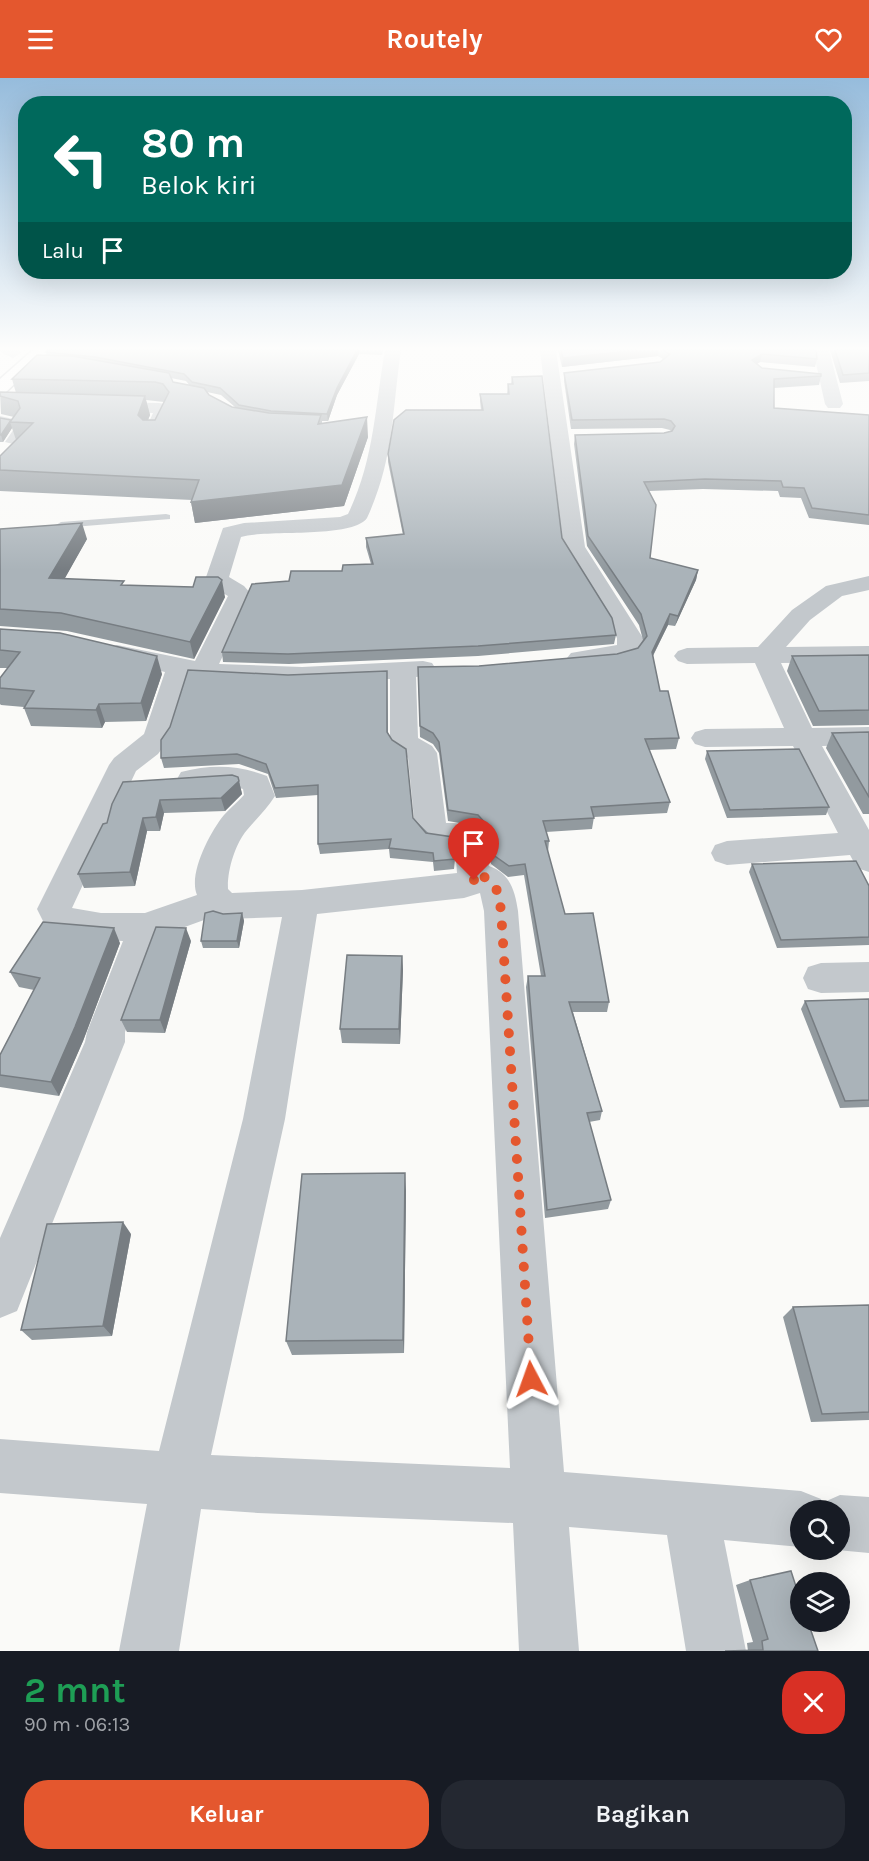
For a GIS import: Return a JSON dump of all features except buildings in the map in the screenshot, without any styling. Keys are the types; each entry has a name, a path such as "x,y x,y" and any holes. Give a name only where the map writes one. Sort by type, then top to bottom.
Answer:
{"street":[{"path":"153,433 157,423"},
{"path":"384,423 374,475 356,518 343,523 244,529 231,533 217,580 236,591 240,596 191,669 157,736 148,747 124,765 140,782 238,777 256,783 260,796 250,810 234,823 218,857 211,886 218,901 225,906 302,903 464,885 474,880 470,838 466,834 439,834 431,828 422,753 404,742 403,669"},
{"path":"551,662 615,654 626,651 630,645 624,627 574,547 558,423"},
{"path":"363,430 384,430"},
{"path":"561,437 583,436"},
{"path":"727,853 865,848 802,736 769,668 767,653 801,615 834,591 869,583"},
{"path":"99,649 191,669 289,674 446,668"},
{"path":"687,656 767,653 869,654"},
{"path":"705,738 869,736"},
{"path":"140,782 54,909 57,916 86,923 129,928 146,927 218,901"},
{"path":"473,874 486,876 494,884 501,911 549,1651"},
{"path":"149,1651 179,1479 264,1119 302,903"},
{"path":"0,1294 105,1042 106,1032 146,927"},
{"path":"821,978 869,977"},
{"path":"0,1466 258,1485 539,1497 790,1518"},
{"path":"690,1510 716,1651"},
{"path":"850,1524 869,1525"}],"lane":[{"path":"10,442 20,426 19,423"},
{"path":"47,526 166,517"}],"route":[{"path":"474,880 473,874 486,876 494,884 501,911 531,1379"}]}
